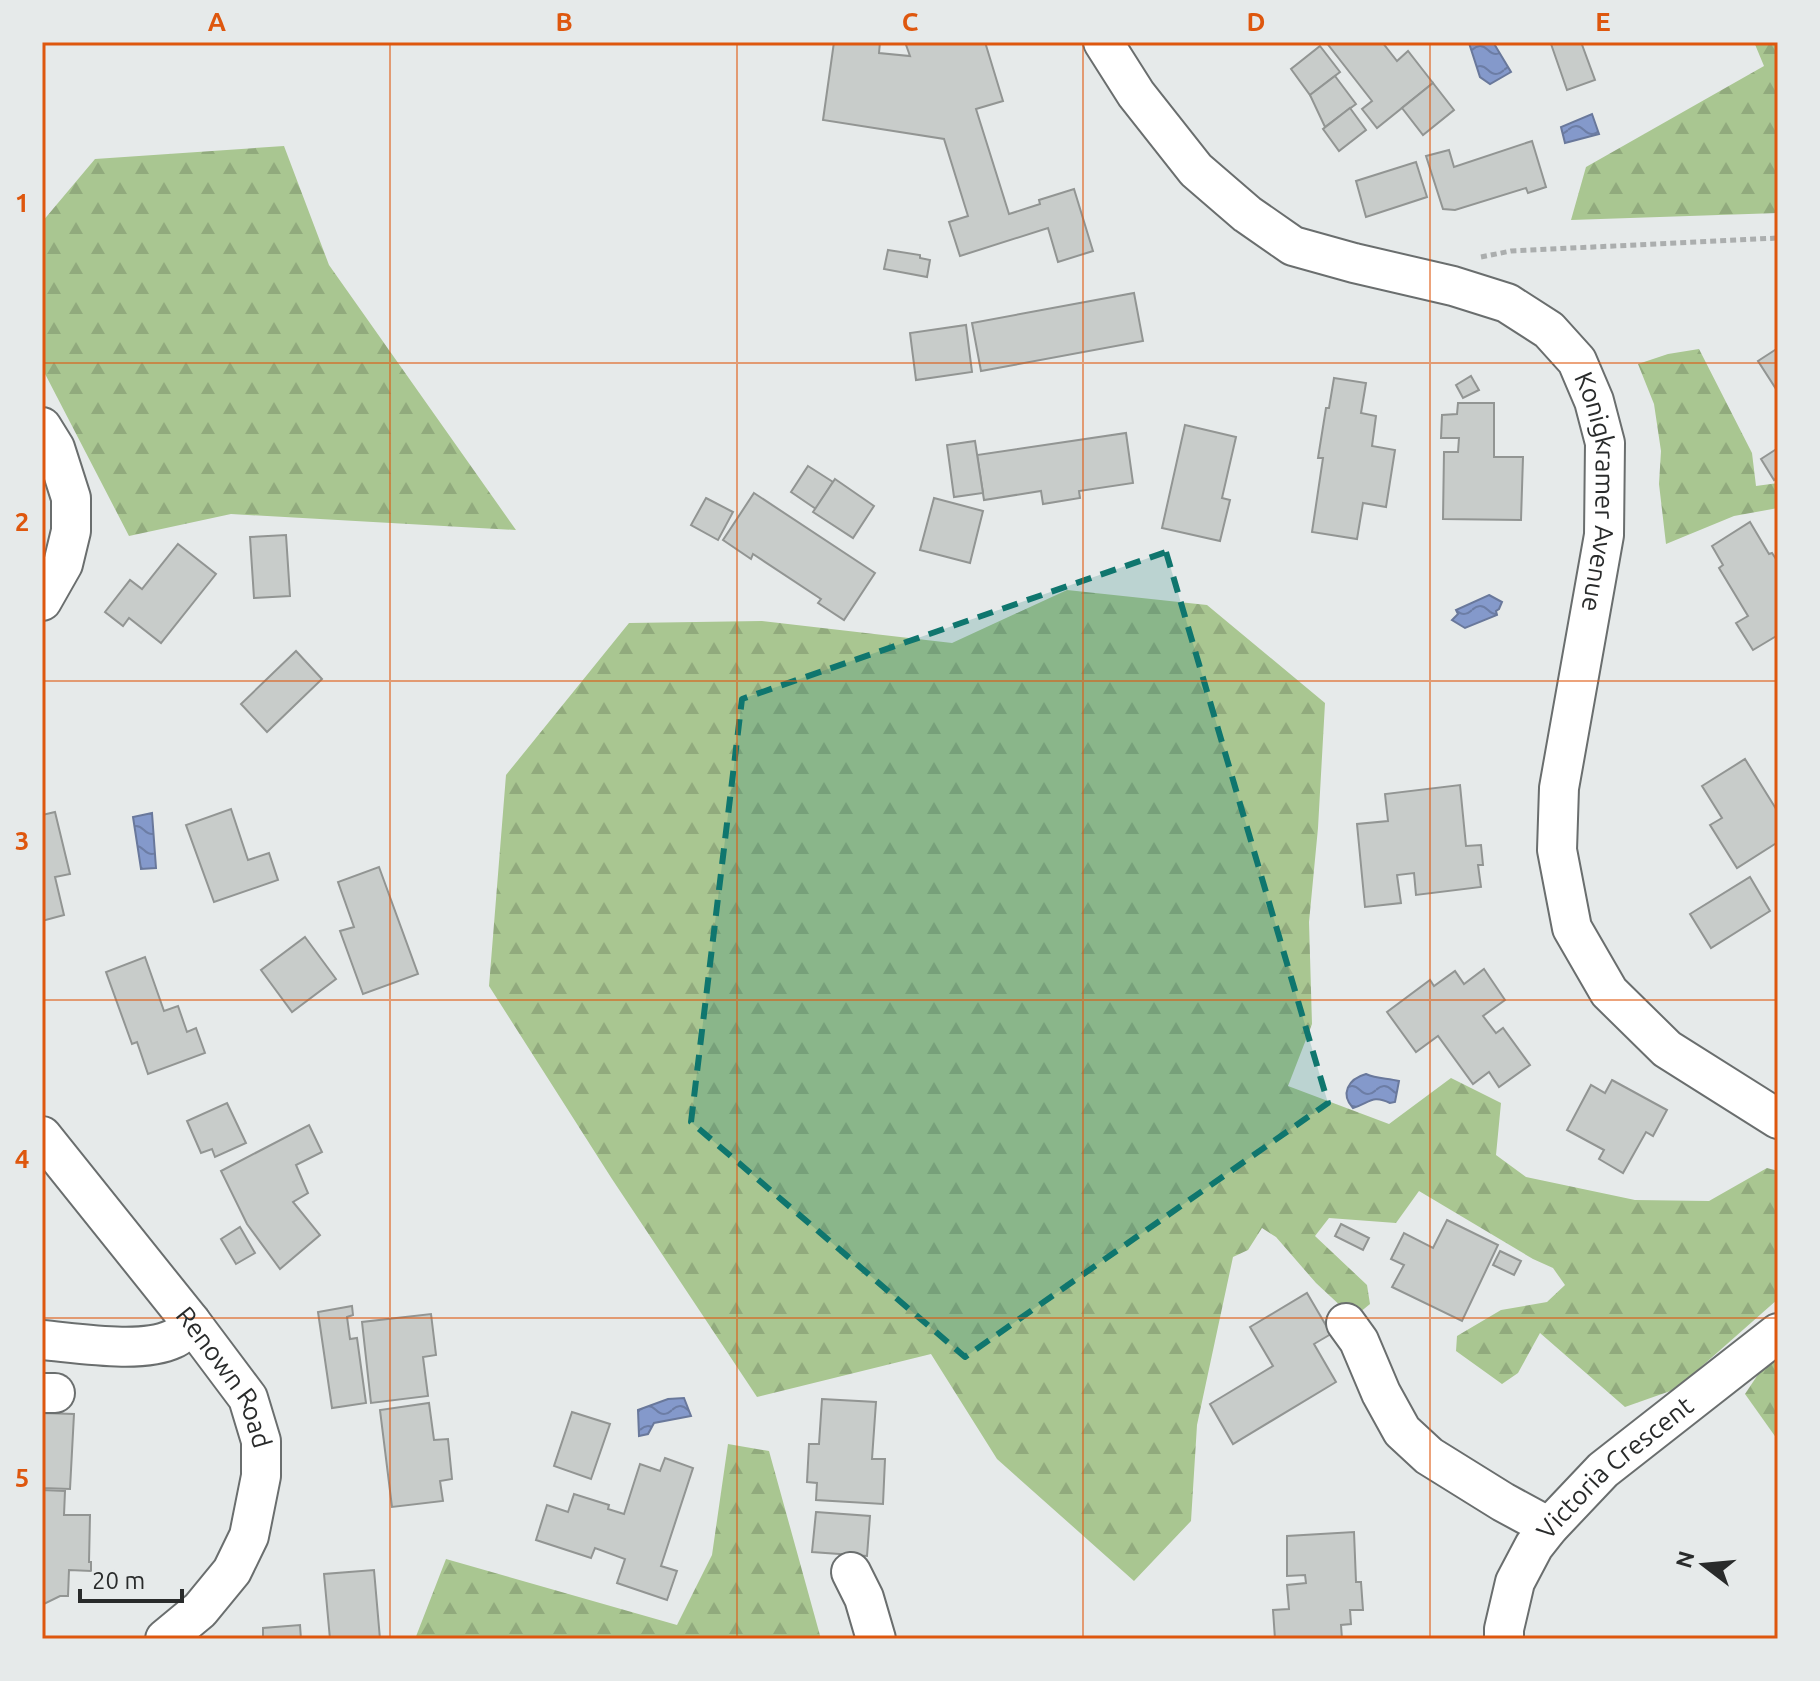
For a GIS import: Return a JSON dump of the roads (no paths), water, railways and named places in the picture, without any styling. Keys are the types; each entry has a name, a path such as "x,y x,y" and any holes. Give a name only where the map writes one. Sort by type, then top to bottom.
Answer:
{"street":[{"name":"Konigkramer Avenue","path":"1103,42 1136,94 1196,170 1247,214 1293,246 1453,286 1507,303 1549,330 1577,361 1594,401 1605,443 1604,535 1559,788 1557,850 1572,928 1609,992 1667,1049 1778,1119"},
{"path":"42,427 55,448 71,498 71,531 63,564 42,601"},
{"name":"Renown Road","path":"42,1136 248,1398 261,1441 261,1476 249,1536 232,1571 200,1610 165,1639"},
{"path":"42,1340 155,1346 177,1338 191,1322"},
{"path":"1346,1323 1359,1341 1381,1393 1402,1431 1429,1456 1549,1527"},
{"name":"Victoria Crescent","path":"1504,1639 1515,1582 1534,1546 1549,1527 1603,1470 1778,1333"},
{"path":"851,1572 864,1598 876,1639"}],"water":[{"path":"1493,42 1511,72 1490,84 1480,77 1469,43"},
{"path":"1592,114 1599,134 1565,143 1561,127"},
{"path":"1489,595 1502,602 1497,615 1465,628 1452,620 1458,614 1456,610"},
{"path":"152,813 156,868 141,869 133,817"},
{"path":"1366,1074 1399,1081 1395,1102 1375,1099 1353,1108 1347,1097 1348,1088 1355,1079"},
{"path":"684,1398 691,1416 654,1423 648,1434 639,1436 638,1410 668,1399"}]}
